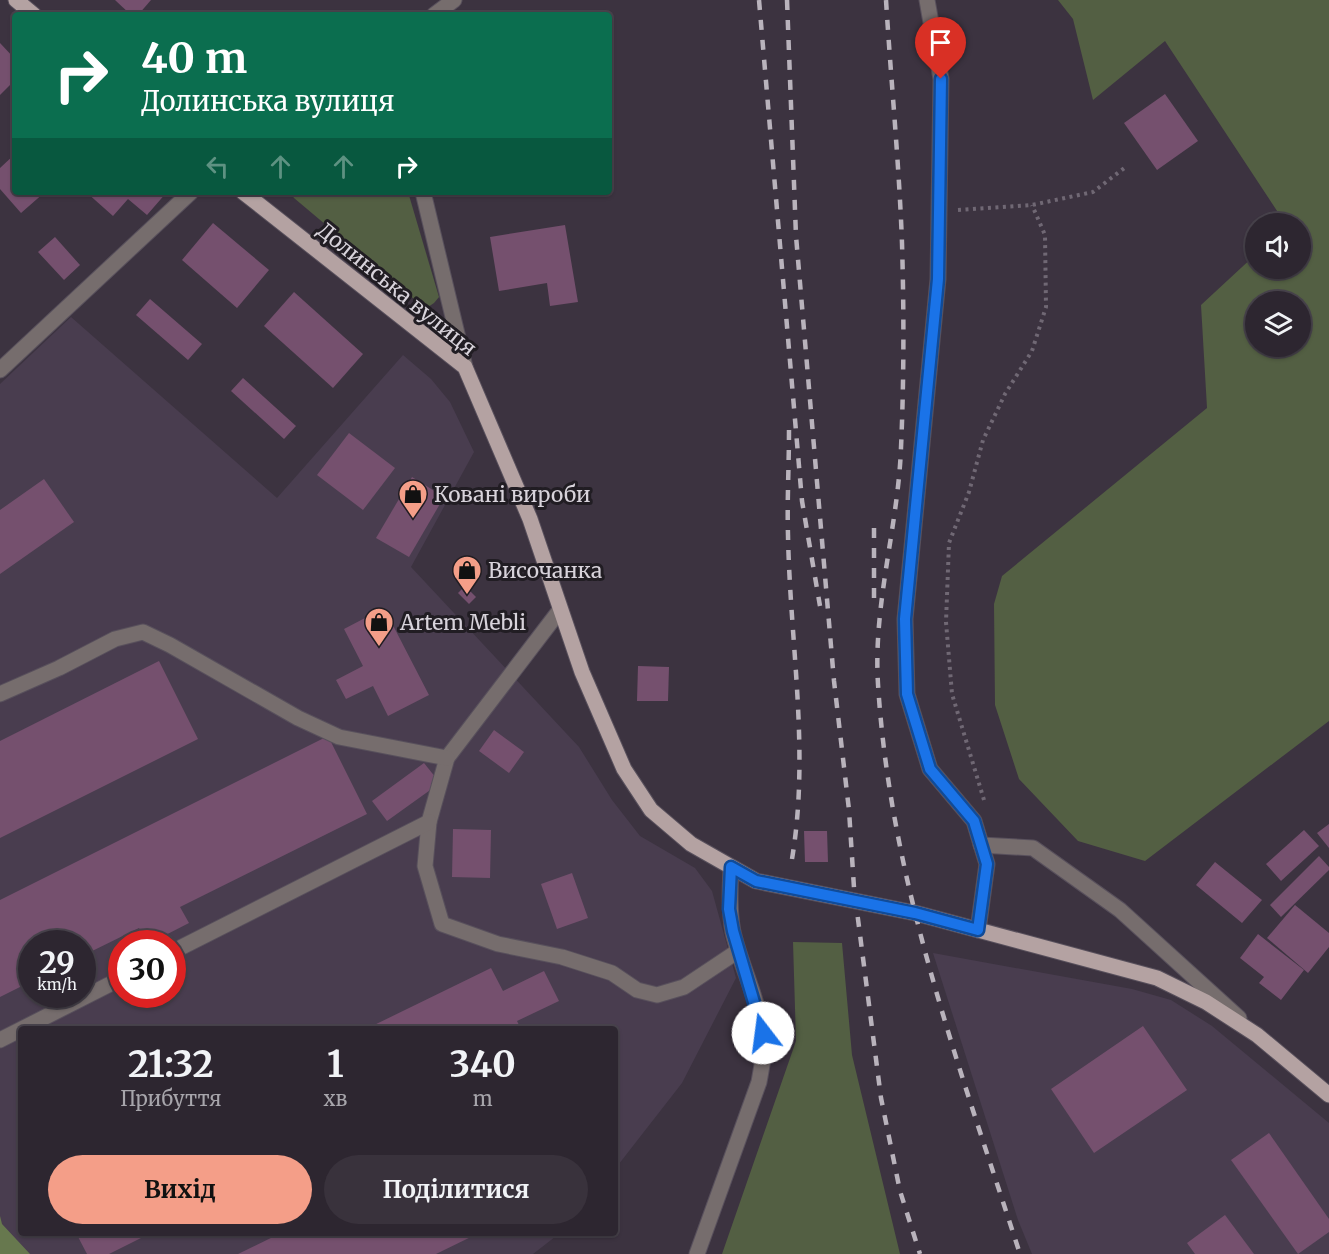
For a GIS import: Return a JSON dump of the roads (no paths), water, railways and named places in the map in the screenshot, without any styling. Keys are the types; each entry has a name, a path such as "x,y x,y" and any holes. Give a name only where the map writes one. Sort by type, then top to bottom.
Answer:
{"main road":[{"path":"16,0 30,12"},
{"name":"Долинська вулиця","path":"247,195 465,367 530,519 582,672 624,770 651,810 691,844 756,881 915,913 1157,978 1206,1002 1257,1035 1329,1095"}],"street":[{"path":"438,12 454,0"},
{"path":"927,0 941,79 938,279 905,619 907,694 930,769 974,821 987,864 978,930"},
{"path":"0,370 188,195"},
{"path":"424,195 465,367"},
{"path":"560,610 447,758 429,822 426,866 442,924 498,944 562,957 612,973 637,990 657,996 684,987 738,951"},
{"path":"0,694 59,668 115,639 143,632 298,718 339,737 447,758"},
{"path":"186,945 429,822"},
{"path":"981,845 1033,848 1120,910 1257,1035"},
{"path":"697,1254 759,1082 764,1059 763,1033 738,951 729,909 731,867"},
{"path":"28,1026 108,985"},
{"path":"0,1040 18,1031"}],"railway":[{"path":"759,0 802,501 820,606"},
{"path":"787,0 796,236 834,681 849,810 854,888 881,1098 900,1191 920,1254"},
{"path":"886,0 901,213 903,346 899,478 882,595 877,654 885,757 912,902 931,973 1020,1254"},
{"path":"789,430 789,576 799,738 797,819 792,859"},
{"path":"874,528 874,608"}],"place":[{"name":"Ковані вироби","path":"413,520"},
{"name":"Височанка","path":"467,596"},
{"name":"Artem Mebli","path":"379,648"}]}
